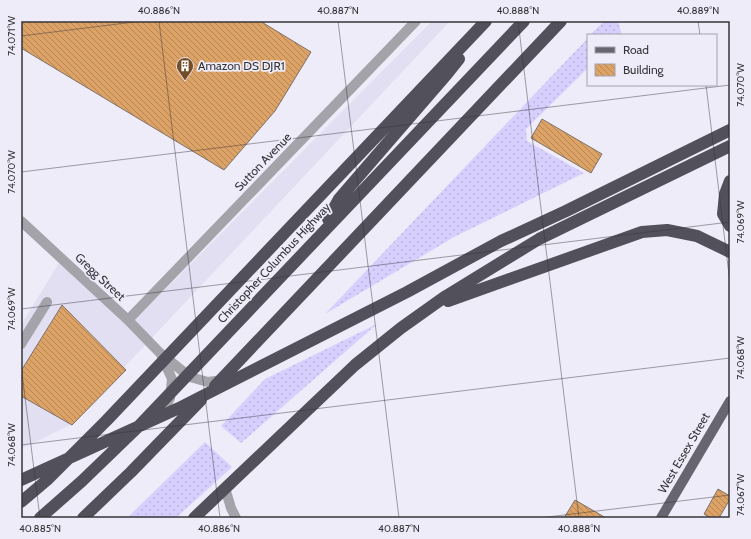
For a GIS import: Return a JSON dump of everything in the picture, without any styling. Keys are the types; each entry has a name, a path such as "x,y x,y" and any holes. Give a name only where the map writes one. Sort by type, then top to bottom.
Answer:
{"highway":[{"path":"319,234 340,199 447,74 487,21"},
{"name":"Christopher Columbus Highway","path":"21,502 47,480 107,420 487,21"},
{"name":"Christopher Columbus Highway","path":"40,518 112,454 203,360 319,234 524,21"},
{"path":"83,518 132,472 561,21"},
{"path":"21,480 161,416 407,292 501,241 566,212 730,130"},
{"path":"194,518 355,365 430,307 539,239 730,146"},
{"path":"730,182 725,194 723,214 730,226"},
{"path":"430,307 642,232 667,230 696,236 730,252"}],"main road":[{"name":"West Essex Street","path":"661,518 730,401"}],"street":[{"name":"Sutton Avenue","path":"128,320 416,21"},
{"name":"Gregg Street","path":"21,222 128,320 160,353 190,377 208,382 237,378"},
{"path":"21,344 47,302"},
{"name":"Gregg Street","path":"160,353 172,379 170,398 161,416"},
{"path":"225,488 231,508 236,518"}],"shaded area":[{"path":"432,21 450,21 70,425 21,449 21,325 60,261 128,327"},
{"path":"604,21 618,21 622,34 591,34"},
{"path":"587,39 587,69 526,129 527,141 584,173 454,237 325,314"},
{"path":"377,324 241,443 221,426 265,379"},
{"path":"205,442 232,467 176,518 127,518"}],"building":[{"name":"Amazon DS DJR1","path":"21,21 260,21 311,52 275,111 224,170 21,48"},
{"path":"542,119 602,154 591,173 531,138"},
{"path":"62,305 126,370 72,425 21,396 21,371"},
{"path":"718,489 730,496 730,499 719,518 711,518 704,514"},
{"path":"575,500 606,518 564,518"}],"place":[{"name":"Amazon DS DJR1","path":"185,81"}]}
